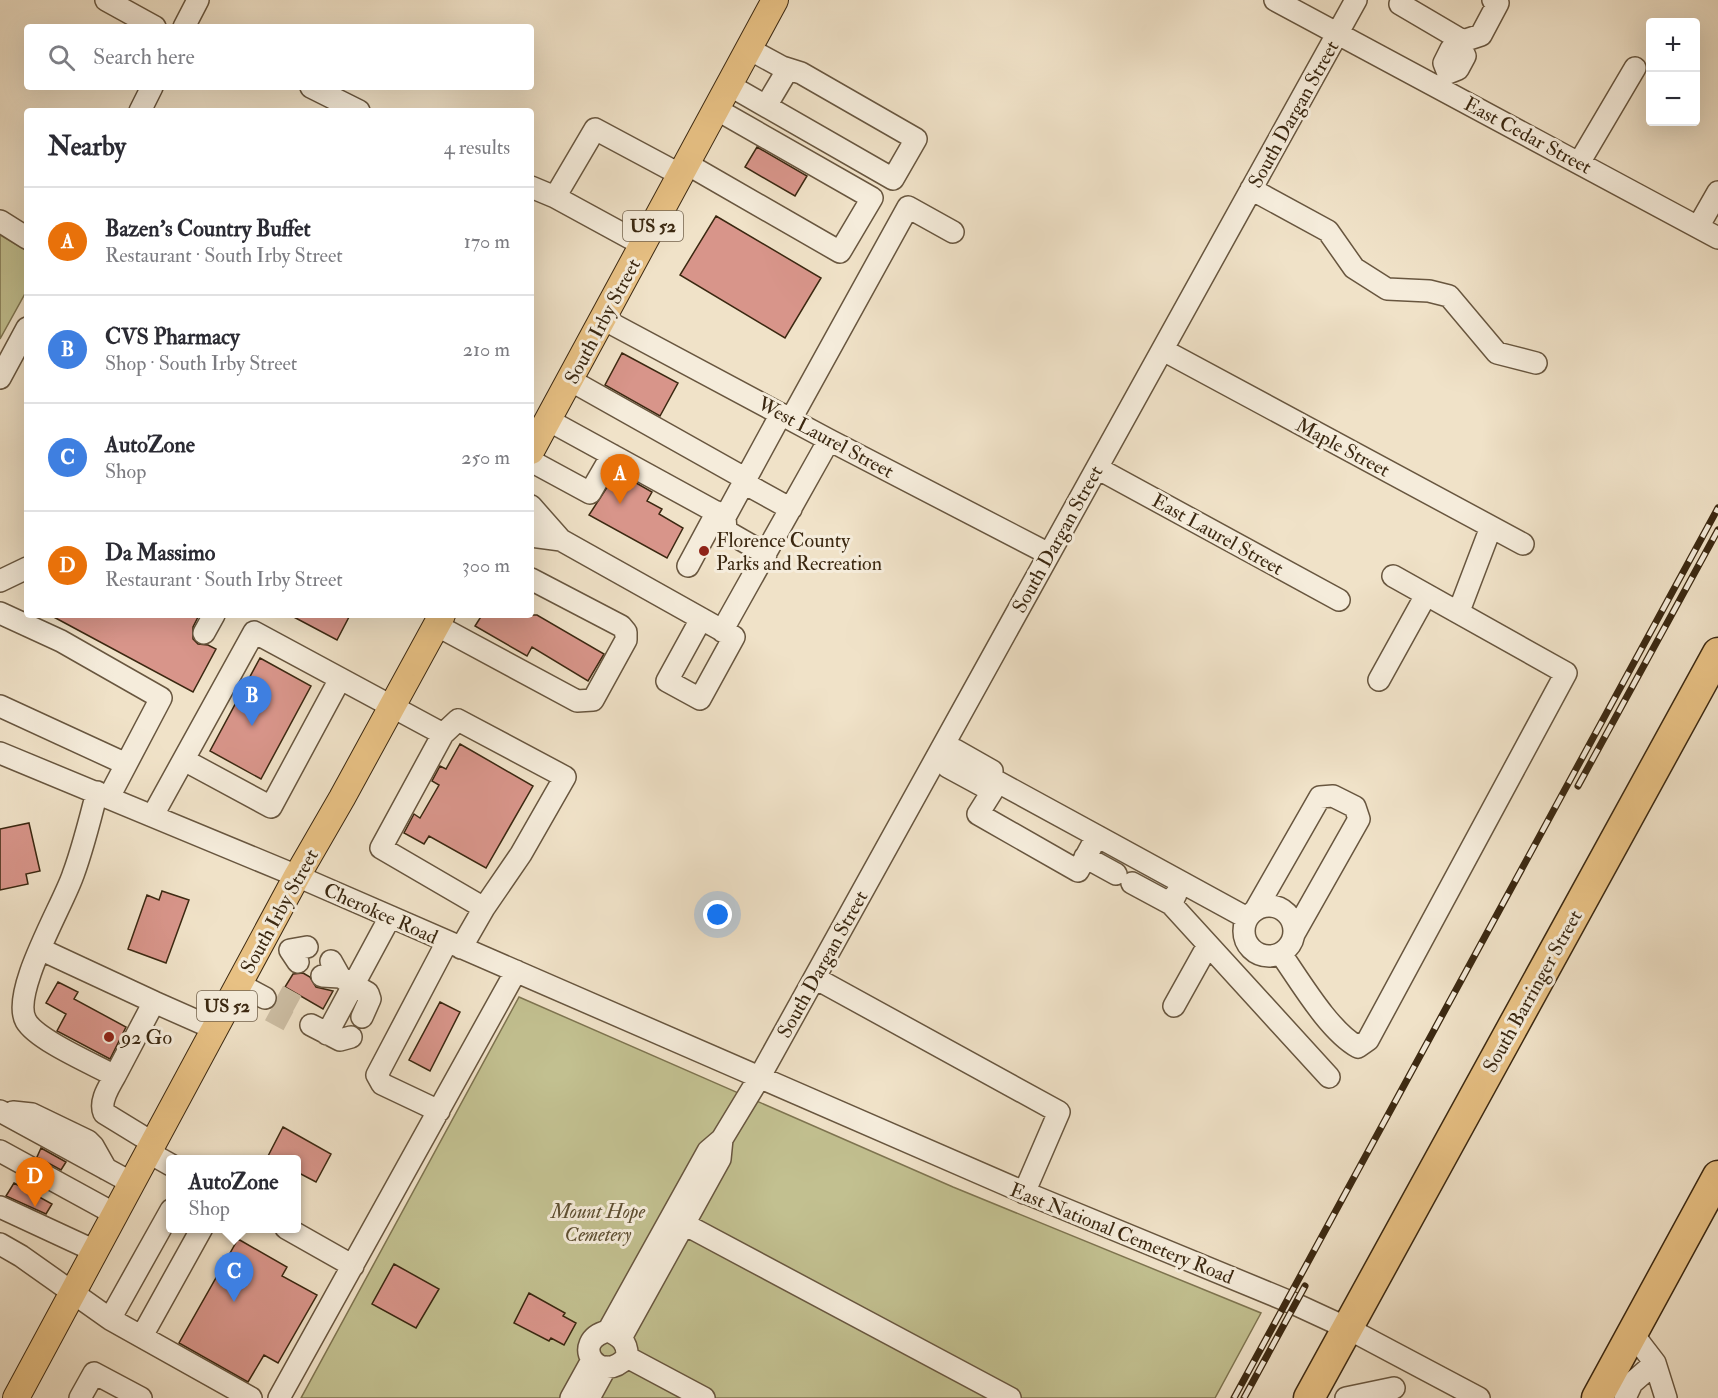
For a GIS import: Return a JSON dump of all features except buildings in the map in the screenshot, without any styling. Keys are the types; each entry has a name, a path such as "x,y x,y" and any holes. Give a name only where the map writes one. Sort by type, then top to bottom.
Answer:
{"highway":[{"name":"South Barringer Street","path":"1314,1396 1347,1328 1718,653"},
{"path":"1597,1398 1718,1176"}],"main road":[{"name":"South Irby Street","path":"534,446 775,0"},
{"name":"South Irby Street","path":"16,1398 297,876 439,620"}],"street":[{"path":"106,0 150,24"},
{"path":"189,24 198,0"},
{"name":"East Cedar Street","path":"1275,0 1337,34 1444,81 1579,163 1718,238"},
{"name":"South Dargan Street","path":"722,1139 943,754 1049,554 1356,0"},
{"path":"1402,0 1400,4 1462,44"},
{"path":"1444,81 1444,63 1450,49 1481,35 1498,3 1493,0"},
{"path":"729,85 893,179 916,139 801,73 788,69 749,49"},
{"path":"1579,163 1635,68"},
{"path":"766,106 788,69"},
{"path":"142,108 150,90"},
{"path":"317,90 353,108"},
{"path":"555,198 595,129 684,170 840,252 872,198 716,109"},
{"path":"534,188 643,245"},
{"path":"1251,189 1328,231 1354,268 1387,289 1429,291 1449,296 1497,353 1536,363"},
{"path":"1698,227 1718,192"},
{"path":"688,566 786,417 908,207 953,232"},
{"path":"0,221 24,236"},
{"name":"West Laurel Street","path":"603,319 1049,554"},
{"path":"0,378 24,334"},
{"name":"Maple Street","path":"1162,350 1523,544"},
{"path":"570,380 791,509"},
{"path":"548,420 721,515 726,531 766,554"},
{"path":"722,631 829,440"},
{"path":"534,463 591,493 612,455"},
{"name":"East Laurel Street","path":"1097,468 1340,600"},
{"path":"534,509 561,540 701,619 734,638 700,699 667,681 701,619"},
{"path":"1459,611 1491,527"},
{"path":"534,536 561,540"},
{"path":"0,581 24,569"},
{"path":"1281,954 1318,1007 1347,1041 1358,1047 1368,1040 1566,673 1393,576"},
{"path":"439,620 577,701 593,700 626,640 626,632 621,626 534,581"},
{"path":"1379,680 1426,595"},
{"path":"0,613 61,641 160,698 126,764 103,794 73,877 40,949 22,1003 25,1020 37,1034 114,1076"},
{"path":"153,815 254,632 391,708 443,734"},
{"path":"184,760 271,807 340,679"},
{"path":"0,706 126,764"},
{"path":"439,1111 382,1084 377,1075 454,945 484,908 565,777 458,720 443,734 381,848 484,908"},
{"name":"Cherokee Road","path":"0,753 297,876 759,1078"},
{"path":"943,754 948,767 974,782 983,786 994,781"},
{"path":"994,781 1182,882 1251,914"},
{"path":"994,781 978,814 1078,871 1097,836"},
{"path":"1333,796 1355,807 1359,819 1294,934 1292,942 1281,954 1265,957 1250,949 1243,934 1251,914 1320,797 1333,796"},
{"path":"1085,857 1171,904 1329,1077"},
{"path":"1171,904 1182,882"},
{"path":"1251,914 1263,906 1279,908 1291,918 1294,934"},
{"path":"351,1037 340,1040 310,1024 336,975 390,917"},
{"path":"264,938 298,953"},
{"path":"1174,1006 1208,945"},
{"path":"40,949 215,1029"},
{"path":"279,1398 516,971"},
{"path":"336,975 368,993 370,999 362,1017"},
{"path":"815,978 1059,1112 1024,1193"},
{"path":"239,984 271,1001"},
{"path":"154,1002 114,1076 101,1107 104,1113 166,1161"},
{"name":"East National Cemetery Road","path":"759,1078 1024,1193 1295,1304 1347,1328 1479,1398"},
{"path":"2,1112 132,1183"},
{"path":"2,1112 32,1114 88,1141 106,1169"},
{"path":"571,1398 611,1353 720,1159 722,1139"},
{"path":"589,1398 708,1151 722,1139"},
{"path":"0,1151 115,1214"},
{"path":"63,1186 79,1155"},
{"path":"0,1207 95,1251"},
{"path":"111,1319 166,1219"},
{"path":"684,1224 1010,1398"},
{"path":"142,1336 199,1233"},
{"path":"295,1233 353,1266"},
{"path":"0,1244 21,1256 111,1319 251,1398"},
{"path":"1632,1333 1655,1363 1666,1398"},
{"path":"611,1353 675,1398"},
{"path":"611,1353 704,1398"},
{"path":"1346,1398 1385,1394 1401,1357"},
{"path":"1625,1398 1632,1383 1655,1363"},
{"path":"80,1398 94,1372 141,1398"}],"green space":[{"path":"0,235 24,249 24,295 0,339"},
{"name":"Mount Hope Cemetery","path":"519,997 953,1187 1261,1313 1215,1398 301,1398"}],"tunnel":[{"path":"278,995 305,1010"},
{"path":"270,1011 296,1025"}],"railway":[{"path":"1234,1398 1718,508"},
{"path":"1578,786 1718,530"},
{"path":"1244,1398 1305,1286"}],"place":[{"name":"Bazen's Country Buffet","path":"620,504"},
{"name":"Florence County Parks and Recreation","path":"704,551"},
{"name":"CVS Pharmacy","path":"252,726"},
{"name":"92 Go","path":"109,1037"},
{"name":"Da Massimo","path":"35,1207"},
{"name":"AutoZone","path":"234,1302"}]}
